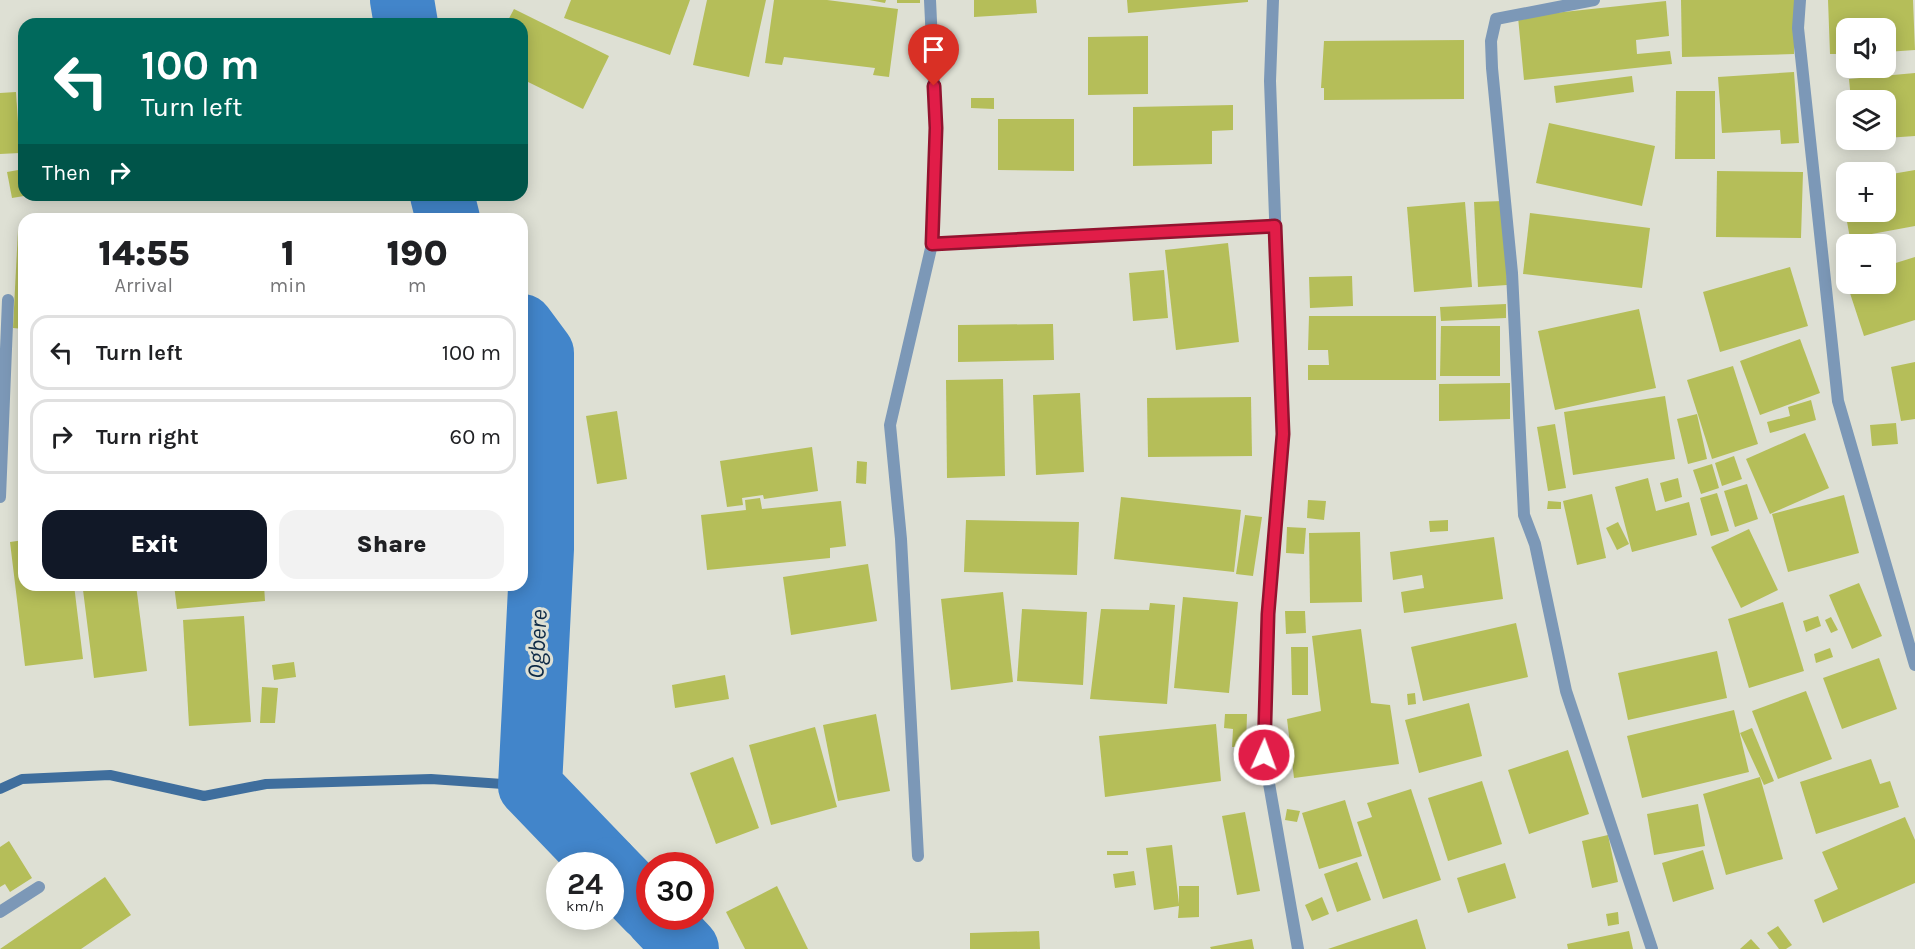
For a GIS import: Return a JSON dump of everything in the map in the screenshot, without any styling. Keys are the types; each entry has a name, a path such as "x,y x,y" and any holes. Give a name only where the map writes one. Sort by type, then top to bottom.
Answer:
{"street":[{"path":"918,856 901,539 890,425 932,244 936,128 930,0"},
{"path":"1273,0 1270,81 1283,434 1268,614 1264,755 1298,949"},
{"path":"1594,0 1496,19 1491,41 1492,68 1512,273 1524,515 1535,543 1566,691 1652,949"},
{"path":"1800,0 1798,28 1838,401 1915,666"},
{"path":"932,244 1275,226"},
{"path":"0,496 8,300"},
{"path":"0,912 39,887"}],"building":[{"path":"571,0 690,0 670,55 564,18"},
{"path":"707,0 766,0 749,77 693,65"},
{"path":"774,0 827,0 898,9 889,77 873,75 875,68 784,57 782,65 765,63"},
{"path":"869,0 886,0 885,3"},
{"path":"897,0 920,0 920,3 897,3"},
{"path":"974,0 1036,0 1037,13 974,17"},
{"path":"1127,0 1248,0 1248,2 1128,13"},
{"path":"1681,0 1794,0 1794,54 1682,57"},
{"path":"1828,0 1913,0 1915,50 1896,51 1896,18 1836,18 1836,54 1830,54"},
{"path":"1666,1 1669,36 1636,40 1637,54 1670,51 1672,64 1524,80 1518,17"},
{"path":"514,9 609,56 583,109 528,82 528,18 509,18"},
{"path":"1148,36 1148,94 1088,95 1088,37"},
{"path":"1464,40 1464,99 1324,100 1324,88 1321,88 1324,41"},
{"path":"1794,72 1799,143 1781,144 1780,130 1722,133 1718,77"},
{"path":"1915,73 1915,136 1896,137 1896,90 1850,90 1849,79 1896,78 1896,75"},
{"path":"1632,76 1634,92 1556,103 1554,86"},
{"path":"1676,91 1715,91 1715,159 1675,159"},
{"path":"16,92 18,153 0,154 0,93"},
{"path":"971,98 994,98 994,109 971,108"},
{"path":"1233,105 1233,130 1212,131 1212,164 1133,166 1133,107"},
{"path":"998,119 1074,119 1074,171 998,170"},
{"path":"1549,123 1655,146 1642,206 1536,183"},
{"path":"18,170 18,197 12,198 7,172"},
{"path":"1915,170 1915,226 1872,234 1849,234 1847,222 1896,222 1896,173"},
{"path":"1717,171 1803,172 1801,238 1716,237"},
{"path":"1503,201 1507,285 1478,287 1474,202"},
{"path":"1465,202 1472,287 1414,292 1407,207"},
{"path":"1530,213 1650,228 1642,288 1523,274"},
{"path":"18,230 18,328 13,328"},
{"path":"1228,243 1239,342 1176,350 1165,250"},
{"path":"1915,257 1915,320 1864,336 1850,294 1896,294 1896,263"},
{"path":"1790,267 1808,326 1720,352 1703,292"},
{"path":"1164,270 1168,318 1133,321 1129,273"},
{"path":"1352,276 1353,306 1310,308 1309,277"},
{"path":"1506,304 1506,318 1441,321 1440,307"},
{"path":"1639,309 1656,388 1555,410 1538,331"},
{"path":"1309,316 1436,316 1436,380 1308,380 1308,365 1329,365 1328,350 1308,350"},
{"path":"1053,324 1054,360 958,362 958,325"},
{"path":"1441,326 1500,326 1500,376 1440,376"},
{"path":"1800,339 1820,393 1760,415 1740,361"},
{"path":"1915,362 1915,419 1901,421 1891,367"},
{"path":"1733,366 1758,444 1712,459 1687,380"},
{"path":"1003,379 1005,476 947,478 946,380"},
{"path":"1510,383 1510,419 1439,421 1439,384"},
{"path":"1080,393 1084,472 1036,475 1033,395"},
{"path":"1665,396 1675,459 1573,475 1564,412"},
{"path":"1251,397 1252,456 1148,457 1147,398"},
{"path":"1811,400 1816,420 1770,433 1767,422 1790,416 1788,407"},
{"path":"617,411 627,479 597,484 586,416"},
{"path":"1697,414 1707,459 1688,464 1677,419"},
{"path":"1896,423 1898,444 1872,446 1870,425"},
{"path":"1555,424 1566,488 1548,491 1537,427"},
{"path":"1805,433 1829,488 1770,514 1746,459"},
{"path":"812,447 818,491 764,499 763,495 742,498 743,505 727,507 720,461"},
{"path":"1734,456 1742,479 1722,486 1715,463"},
{"path":"857,461 867,462 866,484 856,483"},
{"path":"1712,464 1719,488 1701,494 1693,470"},
{"path":"1648,478 1656,511 1689,502 1697,535 1632,552 1615,487"},
{"path":"1678,478 1682,497 1665,502 1660,483"},
{"path":"1747,484 1758,519 1735,527 1724,491"},
{"path":"1717,493 1729,531 1711,536 1700,498"},
{"path":"1592,494 1606,558 1577,565 1563,501"},
{"path":"1844,495 1859,553 1788,572 1772,514"},
{"path":"1121,497 1241,510 1234,572 1114,559"},
{"path":"760,498 762,509 841,501 846,546 830,548 830,558 707,570 701,515 746,510 745,500"},
{"path":"1308,500 1326,501 1324,520 1307,518"},
{"path":"1548,501 1561,502 1561,509 1547,509"},
{"path":"1245,515 1262,517 1253,576 1236,574"},
{"path":"966,520 1079,522 1077,575 964,572"},
{"path":"1448,520 1448,531 1430,532 1429,521"},
{"path":"1618,522 1629,544 1617,550 1606,528"},
{"path":"1287,527 1306,528 1304,554 1286,553"},
{"path":"1749,529 1778,590 1741,608 1711,547"},
{"path":"1360,532 1362,602 1310,603 1309,533"},
{"path":"1494,537 1503,599 1404,613 1401,592 1424,588 1422,575 1393,580 1390,552"},
{"path":"18,541 18,591 75,591 83,659 25,666 10,542"},
{"path":"868,564 877,621 791,635 783,577"},
{"path":"1859,583 1882,636 1852,649 1829,595"},
{"path":"83,591 137,591 147,671 94,678"},
{"path":"175,591 264,591 265,601 177,609"},
{"path":"1003,592 1013,682 951,690 941,599"},
{"path":"1183,597 1238,602 1229,693 1174,688"},
{"path":"1783,602 1804,671 1749,688 1728,619"},
{"path":"1150,603 1175,605 1167,704 1090,699 1101,609 1149,610"},
{"path":"1022,609 1087,612 1083,685 1017,681"},
{"path":"1285,611 1305,611 1306,633 1286,634"},
{"path":"244,616 251,722 189,726 183,620"},
{"path":"1818,616 1821,626 1806,632 1803,621"},
{"path":"1831,617 1838,630 1831,633 1825,620"},
{"path":"1516,623 1528,677 1423,701 1411,647"},
{"path":"1361,629 1371,703 1390,705 1399,764 1294,778 1287,719 1321,711 1312,636"},
{"path":"1291,647 1308,647 1308,695 1292,695"},
{"path":"1830,648 1833,657 1816,663 1814,654"},
{"path":"1717,651 1727,698 1628,720 1618,673"},
{"path":"1879,658 1897,709 1842,729 1823,678"},
{"path":"294,662 296,677 274,680 272,665"},
{"path":"725,675 729,699 675,708 672,685"},
{"path":"262,687 278,688 275,723 260,723"},
{"path":"1806,691 1832,759 1778,779 1752,711"},
{"path":"1415,693 1416,704 1408,705 1407,694"},
{"path":"1469,703 1482,756 1419,773 1405,720"},
{"path":"1734,710 1749,772 1642,798 1627,736"},
{"path":"876,714 890,791 838,801 823,725"},
{"path":"1225,714 1247,714 1246,747 1232,747 1233,729 1224,728"},
{"path":"1216,724 1221,781 1105,797 1099,736"},
{"path":"815,727 837,807 771,825 749,745"},
{"path":"1752,728 1774,781 1764,785 1740,733"},
{"path":"1568,750 1589,814 1529,834 1508,770"},
{"path":"733,757 759,828 716,844 690,773"},
{"path":"1871,759 1880,784 1890,781 1899,807 1816,834 1800,782"},
{"path":"1760,777 1783,859 1726,875 1703,794"},
{"path":"1482,781 1502,844 1448,861 1428,798"},
{"path":"1411,789 1441,880 1383,899 1357,822 1372,817 1367,803"},
{"path":"1345,800 1362,856 1319,869 1302,813"},
{"path":"1698,804 1705,846 1654,855 1647,814"},
{"path":"1287,809 1300,811 1297,822 1285,820"},
{"path":"1245,812 1260,891 1237,895 1222,816"},
{"path":"1905,817 1915,840 1915,883 1823,923 1814,900 1838,889 1822,852"},
{"path":"1608,835 1618,882 1592,888 1582,841"},
{"path":"9,841 32,878 10,892 5,884 0,887 0,847"},
{"path":"1172,845 1179,904 1179,886 1199,886 1199,917 1178,918 1179,906 1154,910 1146,848"},
{"path":"1703,850 1714,889 1673,902 1662,863"},
{"path":"1107,851 1128,851 1128,855 1107,855"},
{"path":"1357,862 1371,900 1337,912 1324,874"},
{"path":"1505,863 1516,898 1468,913 1457,878"},
{"path":"1134,871 1136,885 1115,888 1113,874"},
{"path":"105,877 131,915 81,949 0,949"},
{"path":"777,886 808,949 745,949 726,912"},
{"path":"1322,897 1329,914 1312,921 1305,905"},
{"path":"1618,912 1619,924 1608,926 1606,914"},
{"path":"1417,919 1426,949 1328,949"},
{"path":"1778,926 1792,945 1786,949 1779,949 1767,933"},
{"path":"1039,931 1040,949 970,949 970,933"},
{"path":"1629,931 1633,949 1568,949 1567,944"},
{"path":"1252,939 1254,949 1211,949 1210,947"},
{"path":"1751,939 1760,949 1740,949"}],"waterway":[{"name":"Ogbere","path":"402,0 405,18"},
{"name":"Ogbere","path":"444,201 446,213"},
{"name":"Ogbere","path":"528,334 542,353 542,549 530,786 594,852"},
{"path":"0,789 22,779 110,775 204,796 266,784 431,779 530,786"},
{"name":"Ogbere","path":"624,883 636,896"},
{"name":"Ogbere","path":"669,930 687,949"}],"route":[{"path":"934,86 936,128 932,244 1275,226 1283,434 1268,614 1264,755"}]}
